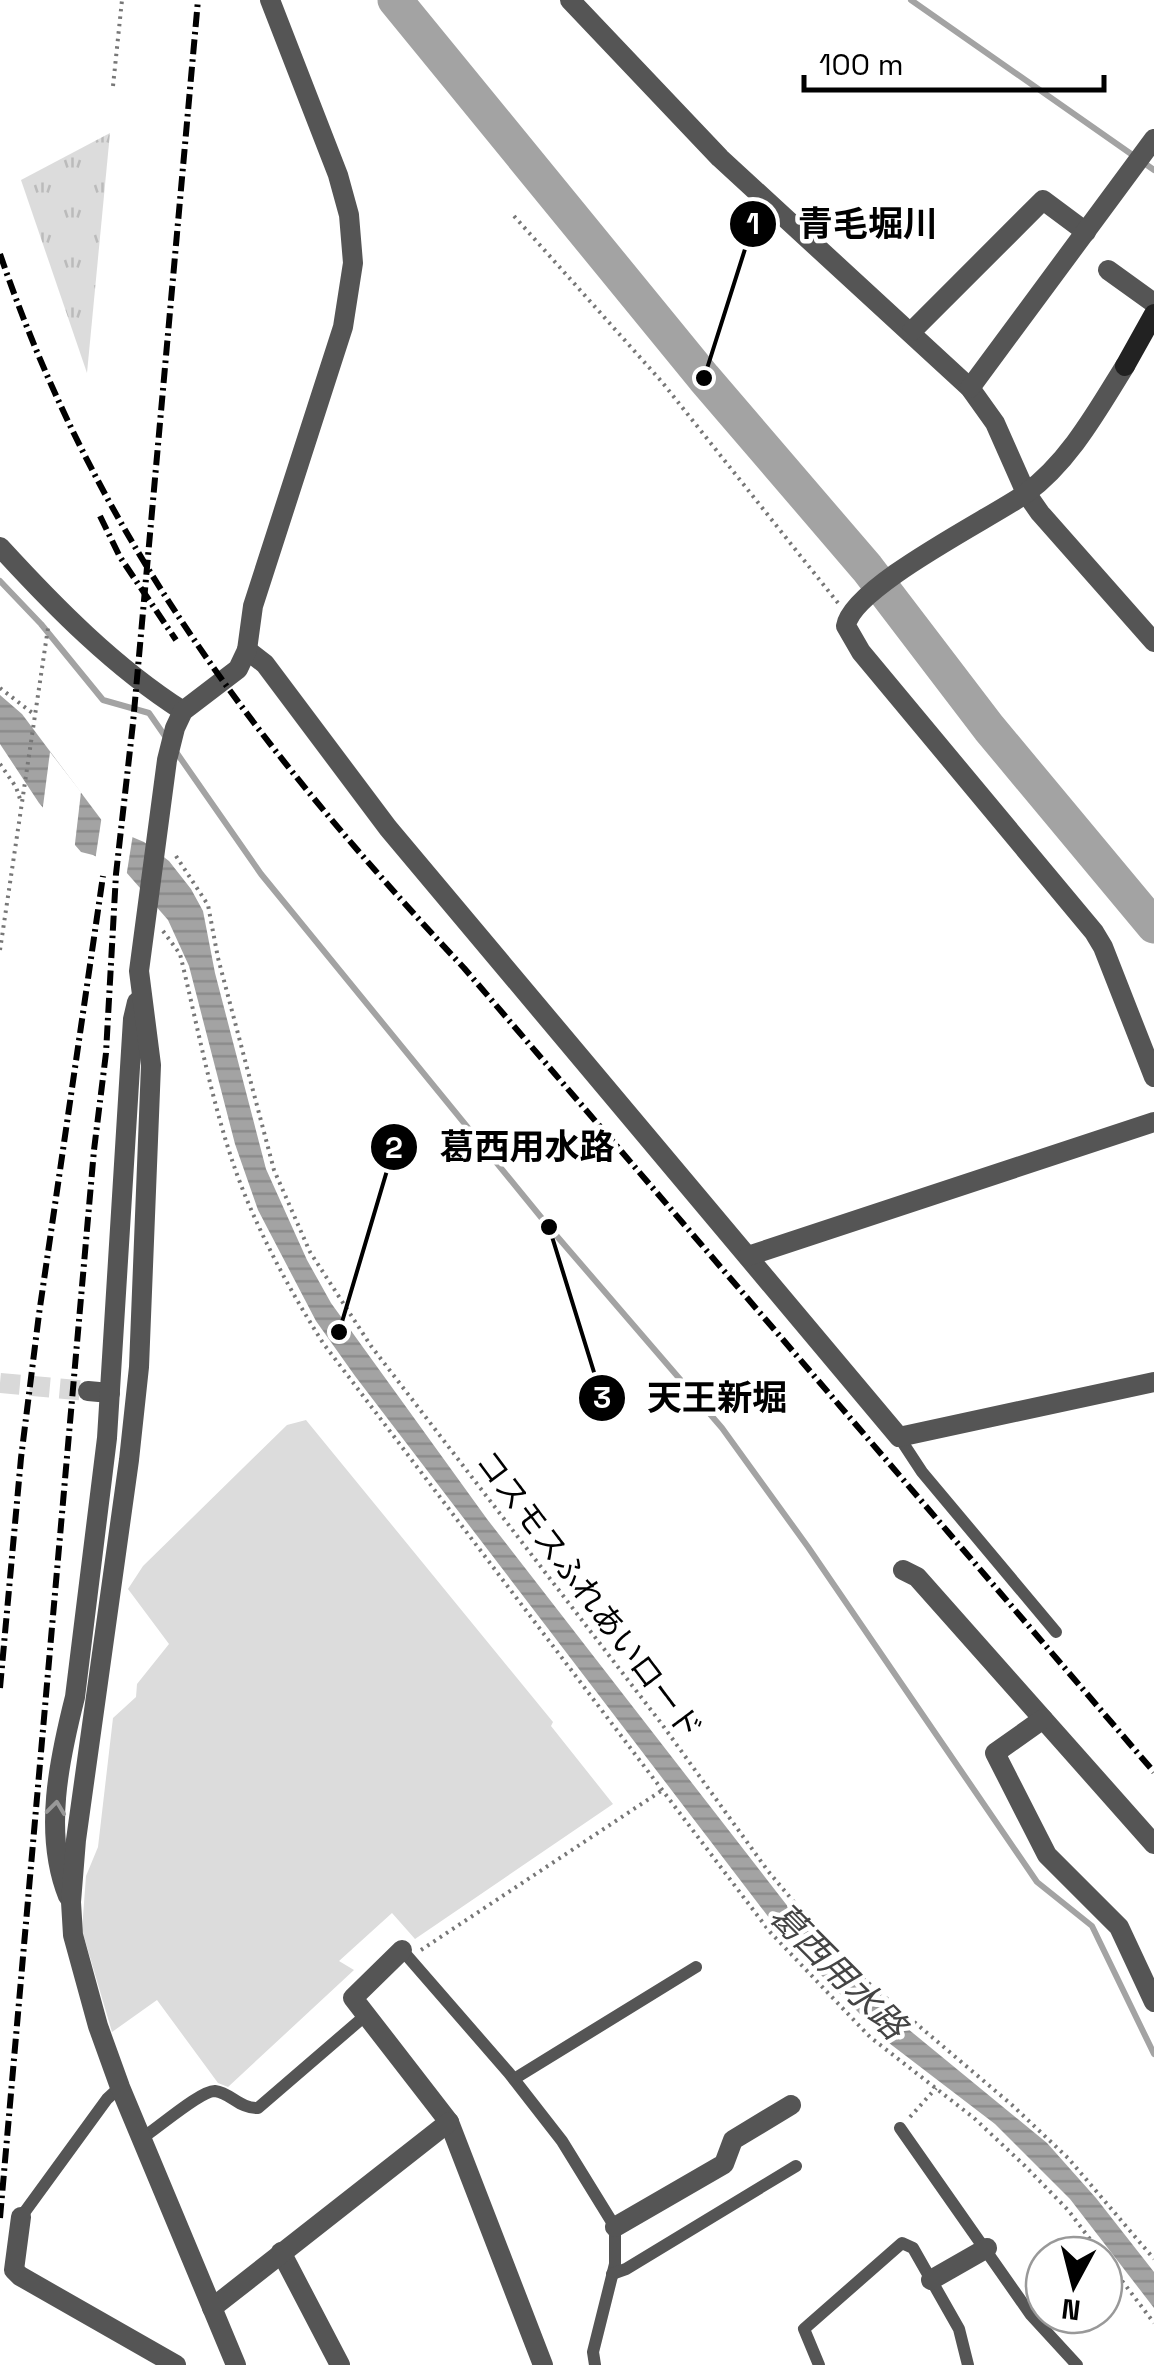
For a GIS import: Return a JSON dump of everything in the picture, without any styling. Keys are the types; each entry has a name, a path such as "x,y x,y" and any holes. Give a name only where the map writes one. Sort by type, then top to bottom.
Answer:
{"street":[{"path":"236,2365 120,2087 77,1956 71,1902 130,1460 138,1367 151,1065 140,972 147,912 162,845 167,760 179,719 238,669 247,650 253,606 343,327 352,264 349,215 338,175 270,0"},
{"path":"570,0 720,158 970,388 995,423 1026,492 1040,513 1154,642"},
{"path":"970,388 1154,139"},
{"path":"912,331 1043,200 1086,232"},
{"path":"1108,270 1154,303"},
{"path":"1154,314 1125,366 1055,466 1026,492 907,566 851,613 849,635 1094,932 1154,1077"},
{"path":"0,547 84,632 179,719"},
{"path":"247,650 265,664 388,828 900,1437 1154,1382"},
{"path":"71,1902 58,1872 54,1824 65,1735 75,1696 107,1438 133,1019 141,992"},
{"path":"748,1256 1154,1122"},
{"path":"88,1391 110,1393"},
{"path":"903,1570 917,1577 1154,1844"},
{"path":"75,1696 78,1736 89,1753"},
{"path":"1043,1719 995,1753 1047,1854 1119,1928 1154,2002"},
{"path":"405,1954 353,1998 449,2122 544,2365"},
{"path":"615,2228 724,2164 733,2140 791,2105"},
{"path":"212,2308 449,2122"},
{"path":"20,2217 14,2270 20,2276 176,2365"},
{"path":"931,2280 986,2248"},
{"path":"282,2252 340,2365"}],"lane":[{"path":"900,1437 922,1472 1056,1632"},
{"path":"405,1954 562,2140 615,2228 612,2274 593,2352 595,2365"},
{"path":"514,2079 696,1967"},
{"path":"142,2138 206,2092 220,2092 246,2108 258,2108 366,2014"},
{"path":"20,2217 120,2087"},
{"path":"900,2128 1031,2316 1077,2365"},
{"path":"612,2274 796,2166"},
{"path":"819,2365 804,2330 902,2243 914,2248 958,2329 968,2365"}],"path":[{"path":"113,86 122,0"},
{"path":"514,216 662,382 851,613"},
{"path":"0,950 50,611"},
{"path":"0,688 34,718"},
{"path":"0,764 16,787 21,804"},
{"name":"コスモスふれあいロード","path":"162,845 208,905 218,958 274,1170 310,1252 371,1346 661,1724 768,1871 846,1964 1040,2131 1154,2259"},
{"path":"147,912 180,954 240,1182 292,1293 323,1344 770,1932 870,2036 1025,2166 1087,2235"},
{"path":"405,1954 662,1791"},
{"path":"924,2104 936,2088"},
{"path":"1124,2284 1154,2323"}],"green space":[{"path":"110,133 87,373 21,180"},
{"path":"306,1420 553,1722 551,1726 613,1804 415,1939 392,1913 339,1961 354,1970 228,2087 218,2083 157,2000 112,2032 82,1930 86,1876 98,1847 113,1718 136,1697 137,1684 169,1644 128,1589 143,1566 287,1425"}],"water":[{"path":"0,695 22,714 106,826 144,842 169,861 191,889 203,911 215,973 266,1169 307,1260 331,1303 487,1519 796,1917 843,1971 1047,2143 1096,2198 1154,2272 1154,2308 1124,2269 1124,2235 1098,2235 1070,2199 995,2124 889,2043 786,1940 355,1376 316,1321 258,1210 235,1144 189,966 168,920 126,872 81,852 39,803 0,744"}],"pier":[{"path":"50,752 81,792 74,852 42,814"},
{"path":"102,815 133,834 126,878 95,861"}],"waterway":[{"path":"395,0 704,378 867,568 989,728 1154,926"},
{"path":"911,0 1154,170"},
{"path":"0,581 103,700 149,713 167,739"},
{"path":"174,749 261,874 549,1227 722,1428 1037,1882 1092,1926 1154,2054"}],"tunnel":[{"path":"0,1383 88,1391"}],"railway":[{"path":"0,2218 94,1150 106,1053 116,874 198,0"},
{"path":"0,254 40,358 85,456 136,548 253,722 389,886 464,968 1154,1772"},
{"path":"100,516 120,557 176,640"},
{"path":"0,1688 39,1314 103,876"}],"place":[{"name":"青毛堀川","path":"704,378"},
{"name":"天王新堀","path":"549,1227"},
{"name":"葛西用水路","path":"339,1332"}]}
